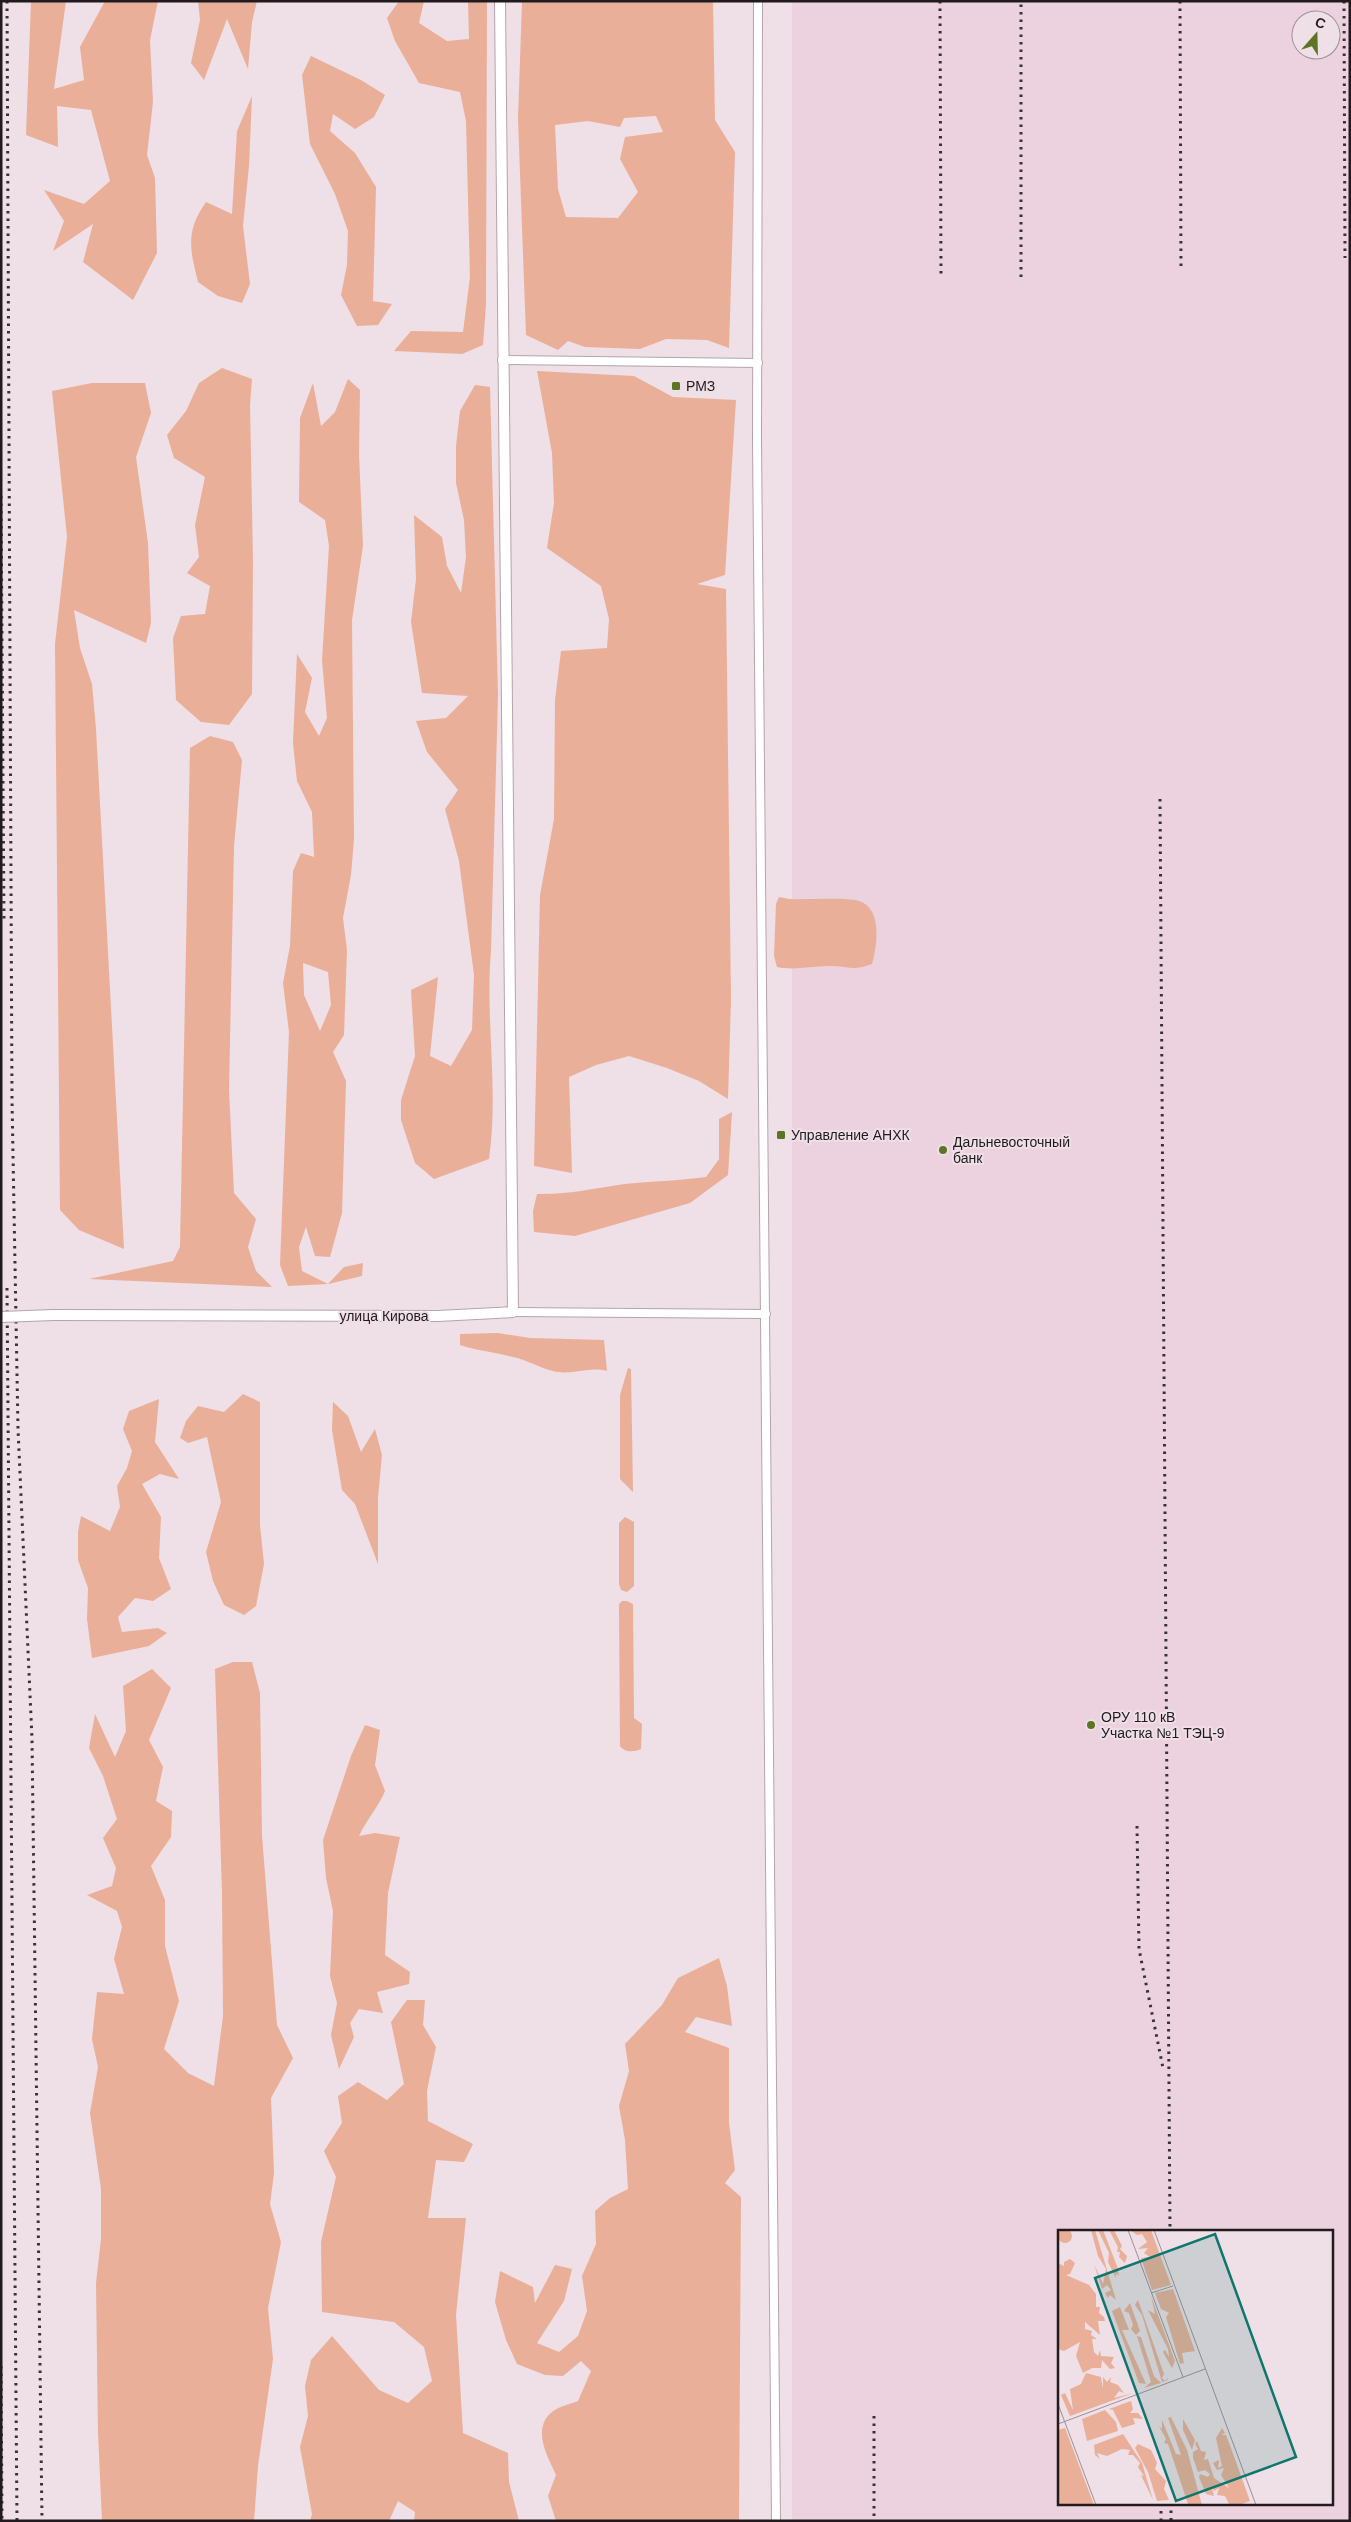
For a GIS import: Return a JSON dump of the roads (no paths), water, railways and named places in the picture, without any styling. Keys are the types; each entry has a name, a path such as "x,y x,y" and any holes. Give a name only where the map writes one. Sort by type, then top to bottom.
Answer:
{"street":[{"path":"500,1 502,360 513,1312"},
{"path":"758,1 758,363 776,2521"},
{"path":"502,360 758,363"},
{"name":"улица Кирова","path":"1,1317 53,1315 438,1316 513,1312 766,1314"}],"railway":[{"path":"7,1 12,1100 18,1429 32,1739 42,2521"},
{"path":"940,1 941,274"},
{"path":"1021,1 1021,277"},
{"path":"1180,1 1181,270"},
{"path":"1344,1 1345,258"},
{"path":"1,496 4,923"},
{"path":"1160,799 1170,2230"},
{"path":"7,1288 17,2521"},
{"path":"1137,1826 1139,1949 1163,2068"},
{"path":"1,2366 2,2521"},
{"path":"874,2416 874,2521"},
{"path":"1161,2504 1161,2521"},
{"path":"1171,2504 1171,2521"}],"place":[{"name":"РМЗ","path":"676,386"},
{"name":"Управление АНХК","path":"781,1135"},
{"name":"Дальневосточный банк","path":"943,1150"},
{"name":"ОРУ 110 кВ Участка №1 ТЭЦ-9","path":"1091,1725"}]}
